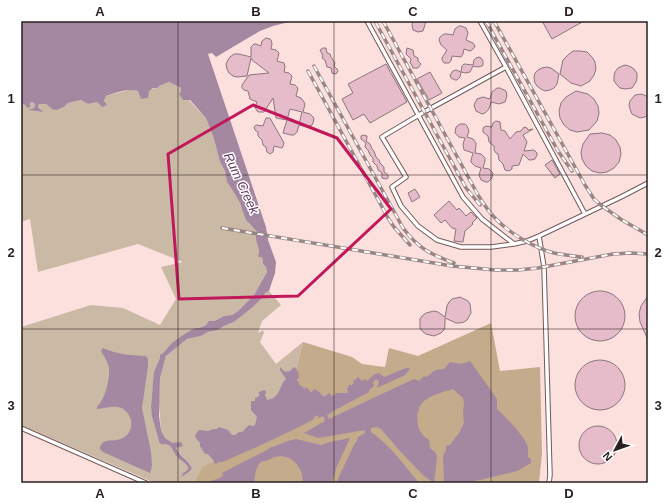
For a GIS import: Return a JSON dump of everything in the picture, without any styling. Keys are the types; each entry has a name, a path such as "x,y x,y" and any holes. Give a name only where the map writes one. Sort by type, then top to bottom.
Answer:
{"lane":[{"path":"367,21 463,197 482,219 514,244"},
{"path":"480,21 585,214"},
{"path":"506,67 382,137 406,177 392,187 401,206 418,226 437,240 460,247 491,247 514,244 527,241 538,236 648,183"},
{"path":"538,236 544,267 549,483"},
{"path":"21,428 146,483"}],"highlighted area":[{"path":"253,105 337,138 391,209 298,296 179,299 168,154"}],"shaded area":[{"path":"169,82 181,88 181,92 206,118 214,139 220,162 225,171 227,182 240,203 249,224 257,232 260,255 267,272 254,295 238,311 232,315 224,316 199,328 195,328 170,346 163,353 160,359 154,383 152,416 159,442 169,445 181,461 186,463 188,469 181,476 192,469 176,448 165,438 161,430 159,404 160,378 166,356 187,339 218,330 234,322 253,307 265,293 269,291 281,305 262,321 258,333 263,330 264,333 260,342 276,364 303,342 296,371 304,413 202,467 194,483 155,483 21,425 21,327 91,305 123,308 160,325 176,299 161,267 183,262 138,244 38,272 30,219 21,222 21,104 32,102 35,104 34,108 29,110 42,112 38,107 39,104 46,104 52,109 64,107 68,103 81,100 88,104 97,102 102,107 106,96 133,89 138,91 141,98 150,90 158,88 159,86"},
{"path":"491,323 500,371 540,367 542,453 539,483 194,483 202,467 304,413 296,371 303,342 352,357 362,364 385,367 389,348 418,356"}],"water":[{"name":"Rum Creek","path":"21,21 293,21 260,31 216,57 212,53 208,54 266,227 268,240 276,262 275,273 269,291 265,293 253,307 234,322 218,330 187,339 166,356 160,378 159,416 161,430 165,438 172,443 181,442 183,446 176,448 192,469 181,477 188,469 187,465 179,459 169,445 161,444 159,442 152,417 151,407 154,372 160,355 172,343 195,328 206,325 209,321 214,321 224,316 232,315 254,295 267,272 266,267 263,264 262,257 258,256 259,250 256,239 257,232 246,220 240,203 227,182 225,171 220,162 214,139 206,118 190,100 183,100 179,94 181,92 181,88 169,82 159,86 158,88 153,88 149,91 148,98 141,99 138,91 122,91 106,96 104,101 107,105 102,107 97,102 88,104 81,100 68,103 64,107 56,110 52,109 46,104 39,104 38,107 43,112 28,110 34,108 35,104 32,102 28,108 24,104 21,104"},
{"path":"103,348 129,355 146,356 148,359 142,408 151,452 152,465 150,473 103,452 100,449 102,443 123,438 128,434 131,428 130,416 122,408 113,407 97,409 105,394 109,378 109,368 101,351"},
{"path":"470,361 497,399 497,409 519,432 528,447 528,457 531,459 531,463 517,471 467,483 444,483 443,456 446,446 450,445 464,423 463,398 453,389 427,399 421,404 418,411 417,420 420,431 429,440 430,448 436,453 437,457 434,483 424,476 381,429 377,427 371,428 371,432 391,449 419,483 336,483 358,437 365,433 365,430 318,438 304,433 325,421 323,416 318,418 318,415 314,417 314,419 280,436 216,464 208,454 205,454 200,446 200,443 195,437 199,430 208,431 219,427 228,430 232,435 235,435 242,432 249,425 255,425 257,417 251,410 251,401 255,401 255,398 260,394 258,393 265,390 267,400 272,399 277,395 286,379 280,370 280,367 285,372 290,371 294,367 297,369 296,371 298,371 299,377 297,380 299,385 304,389 306,387 311,392 314,389 324,397 329,393 332,396 337,393 347,393 349,385 352,385 354,383 353,380 358,377 362,381 365,379 367,381 375,374 379,373 384,377 402,369 410,369 405,375 377,388 379,381 376,379 373,382 374,386 369,390 369,392 327,415 329,419 414,379 419,381 424,376 427,377 435,370 444,369 450,362 461,364"},
{"path":"350,438 337,466 332,483 303,483 302,474 298,466 292,460 280,456 262,461 260,463 256,471 254,483 208,483 223,476 222,473 271,447 288,441 296,439 321,445"}],"building":[{"path":"413,21 426,21 423,31 418,32 413,30"},
{"path":"542,21 584,21 552,39"},
{"path":"459,26 466,28 468,33 466,40 473,43 475,46 470,51 464,49 461,57 452,56 449,63 444,63 442,58 447,50 441,45 439,40 440,37 444,34 453,35 455,29"},
{"path":"266,38 271,40 271,49 276,50 279,53 277,61 284,63 284,72 289,73 292,76 290,84 295,85 298,88 296,96 301,98 305,104 303,112 310,114 314,118 312,125 307,127 299,125 297,132 294,135 283,133 287,120 276,118 273,98 264,112 258,112 255,107 257,102 250,99 248,91 242,88 242,85 249,75 269,73 251,58 247,76 233,76 227,69 226,64 230,57 234,54 239,54 251,57 251,47 254,44 261,46 262,41","holes":["290,109 302,112 299,124 287,120"]},
{"path":"326,48 327,53 330,54 335,63 334,66 338,71 336,74 332,73 331,68 327,67 325,60 322,58 323,56 320,50"},
{"path":"407,48 413,50 414,56 418,58 418,61 421,64 418,68 413,68 410,63 411,59 406,54"},
{"path":"573,51 587,52 595,62 596,69 594,75 590,81 581,86 571,83 560,74 563,60"},
{"path":"479,57 483,61 482,66 473,66 470,72 461,72 464,64 473,65 476,58"},
{"path":"386,64 407,102 370,123 364,114 353,120 342,99 353,93 348,84"},
{"path":"626,65 634,69 637,73 637,78 632,88 625,89 620,88 617,85 614,81 614,76 618,68"},
{"path":"547,67 559,74 557,84 554,88 545,91 537,86 534,78 535,73 538,70"},
{"path":"456,70 461,72 460,77 457,80 451,78 450,75 453,71"},
{"path":"430,72 442,93 429,100 417,79"},
{"path":"497,88 506,91 507,96 505,102 499,104 491,102 489,109 482,114 476,111 474,105 477,99 483,97 490,99 492,92"},
{"path":"576,91 588,94 594,99 598,106 599,113 597,121 589,130 577,132 570,130 564,125 560,118 559,111 561,103 566,97"},
{"path":"642,94 648,97 648,115 640,118 632,114 629,105 630,101 635,95"},
{"path":"266,118 270,118 284,143 282,148 274,146 273,152 270,154 267,152 266,147 263,145 262,140 258,136 258,132 254,127 256,125 263,126"},
{"path":"496,121 500,122 501,130 505,131 510,139 516,132 521,131 524,127 528,130 533,129 523,135 527,142 524,151 534,150 537,153 535,159 529,160 523,154 519,165 512,166 512,169 509,171 505,170 503,164 499,160 498,154 494,150 494,146 489,142 488,136 483,132 483,128 486,126 492,127 493,123"},
{"path":"460,124 465,124 467,126 469,131 467,137 473,139 476,143 475,153 481,154 485,158 483,168 489,169 493,173 492,178 488,182 481,180 479,175 481,168 475,166 471,162 473,153 464,150 463,144 465,138 459,137 455,133 456,127"},
{"path":"602,133 610,135 616,140 620,147 621,154 619,162 614,168 607,172 600,173 592,171 586,166 582,159 581,152 583,144 590,134"},
{"path":"361,136 367,136 366,141 370,144 376,157 384,167 384,172 388,175 388,178 382,178 382,173 378,170 377,166 373,162 373,158 365,147 366,143 361,139"},
{"path":"552,160 560,174 555,178 545,165"},
{"path":"415,189 420,197 412,202 408,193"},
{"path":"449,201 457,210 459,208 466,216 471,212 477,218 465,231 463,242 454,241 456,229 452,228 445,220 441,223 434,215"},
{"path":"600,291 609,293 620,302 625,316 623,325 614,336 600,341 591,339 580,330 575,316 577,307 586,296"},
{"path":"648,296 648,340 640,322 639,314 641,306"},
{"path":"460,297 468,301 470,304 471,313 467,320 456,323 445,318 444,330 434,336 426,334 422,331 420,328 420,319 422,316 426,313 434,311 445,317 449,302 452,299"},
{"path":"600,360 609,362 620,371 625,385 623,394 614,405 600,410 591,408 580,399 575,385 577,376 586,365"},
{"path":"594,426 602,426 609,429 614,434 617,445 614,456 609,461 602,464 594,464 587,461 582,456 579,449 579,441 582,434 587,429"}],"railway":[{"path":"383,21 478,195 490,213 507,229 538,248 554,253 582,257"},
{"path":"486,21 558,151 572,171"},
{"path":"494,21 594,199 622,220 648,235"},
{"path":"376,23 466,188 480,205"},
{"path":"314,66 403,228 420,246 438,257 454,263"},
{"path":"308,71 388,218 410,245"},
{"path":"222,228 452,266 495,270 538,268 613,254 648,254"}]}
